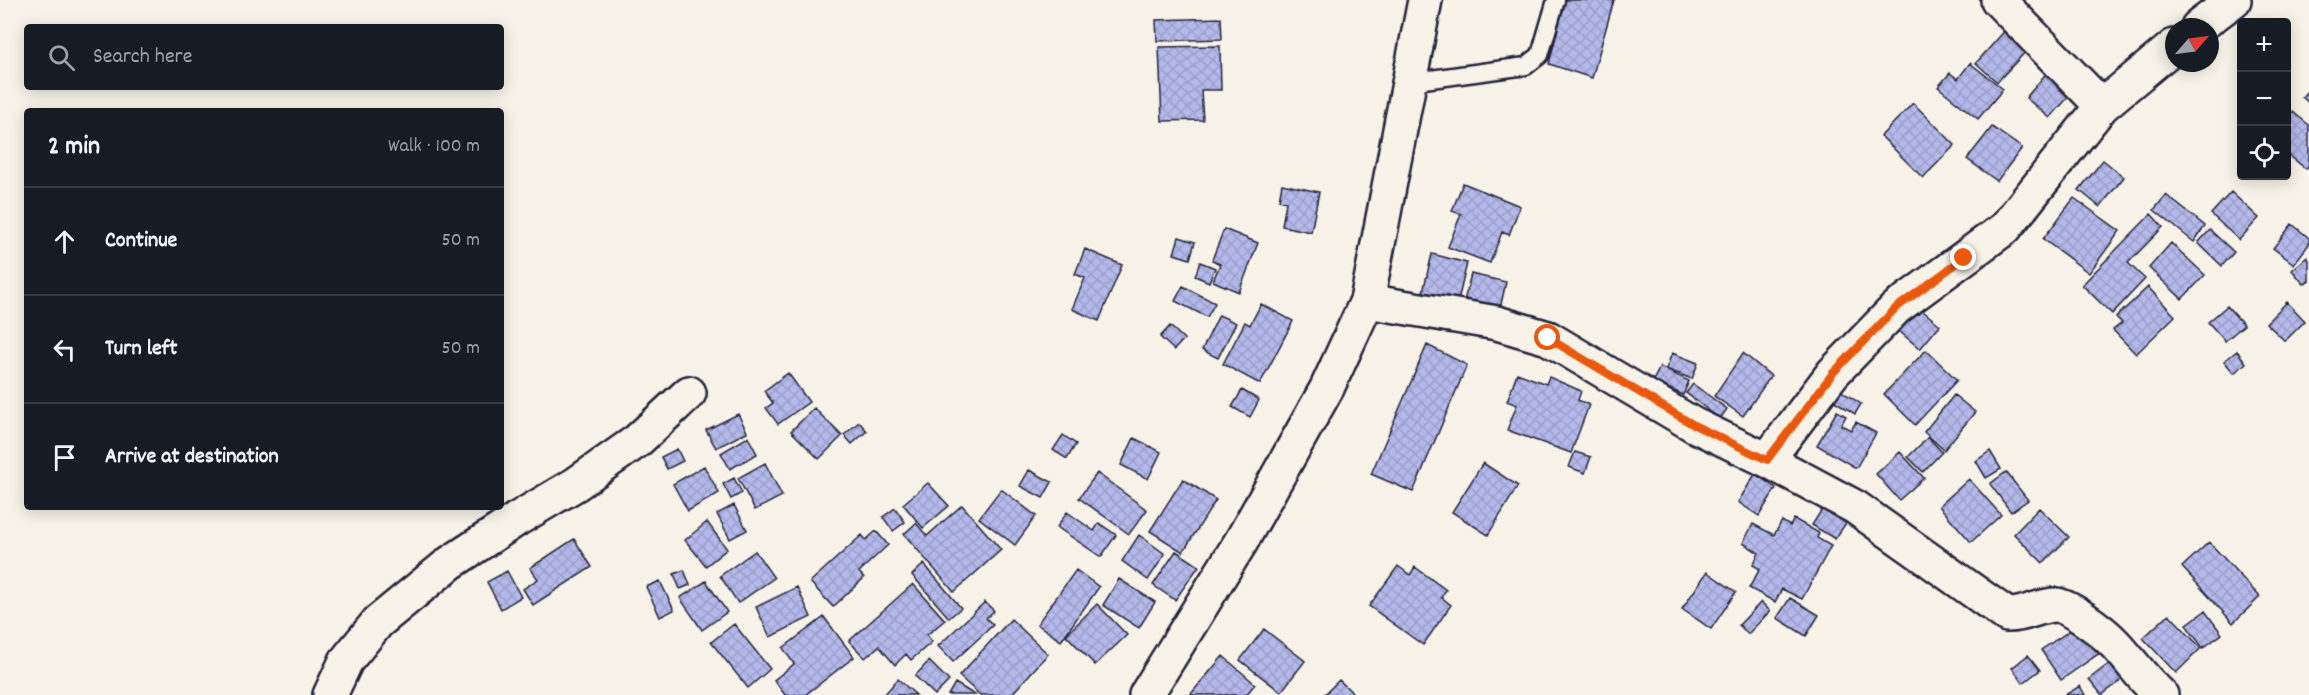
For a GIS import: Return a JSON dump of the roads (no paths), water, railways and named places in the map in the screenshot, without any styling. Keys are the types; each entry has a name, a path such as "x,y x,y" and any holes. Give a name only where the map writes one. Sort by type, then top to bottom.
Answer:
{"street":[{"path":"1146,695 1242,540 1327,388 1367,301 1425,0"},
{"path":"1998,0 2102,106"},
{"path":"2210,18 2234,0"},
{"path":"1767,460 1833,373 1896,308 2005,228 2102,106 2165,54"},
{"path":"1367,301 1497,323 1548,338 1694,425 1767,460 1855,507 2007,615 2019,616 2042,607 2059,605 2077,614 2111,640 2149,685 2161,695"},
{"path":"330,695 346,661 378,622 450,563 576,484 638,441 689,393"}],"lane":[{"path":"1409,82 1526,66 1540,55 1556,0"}]}
